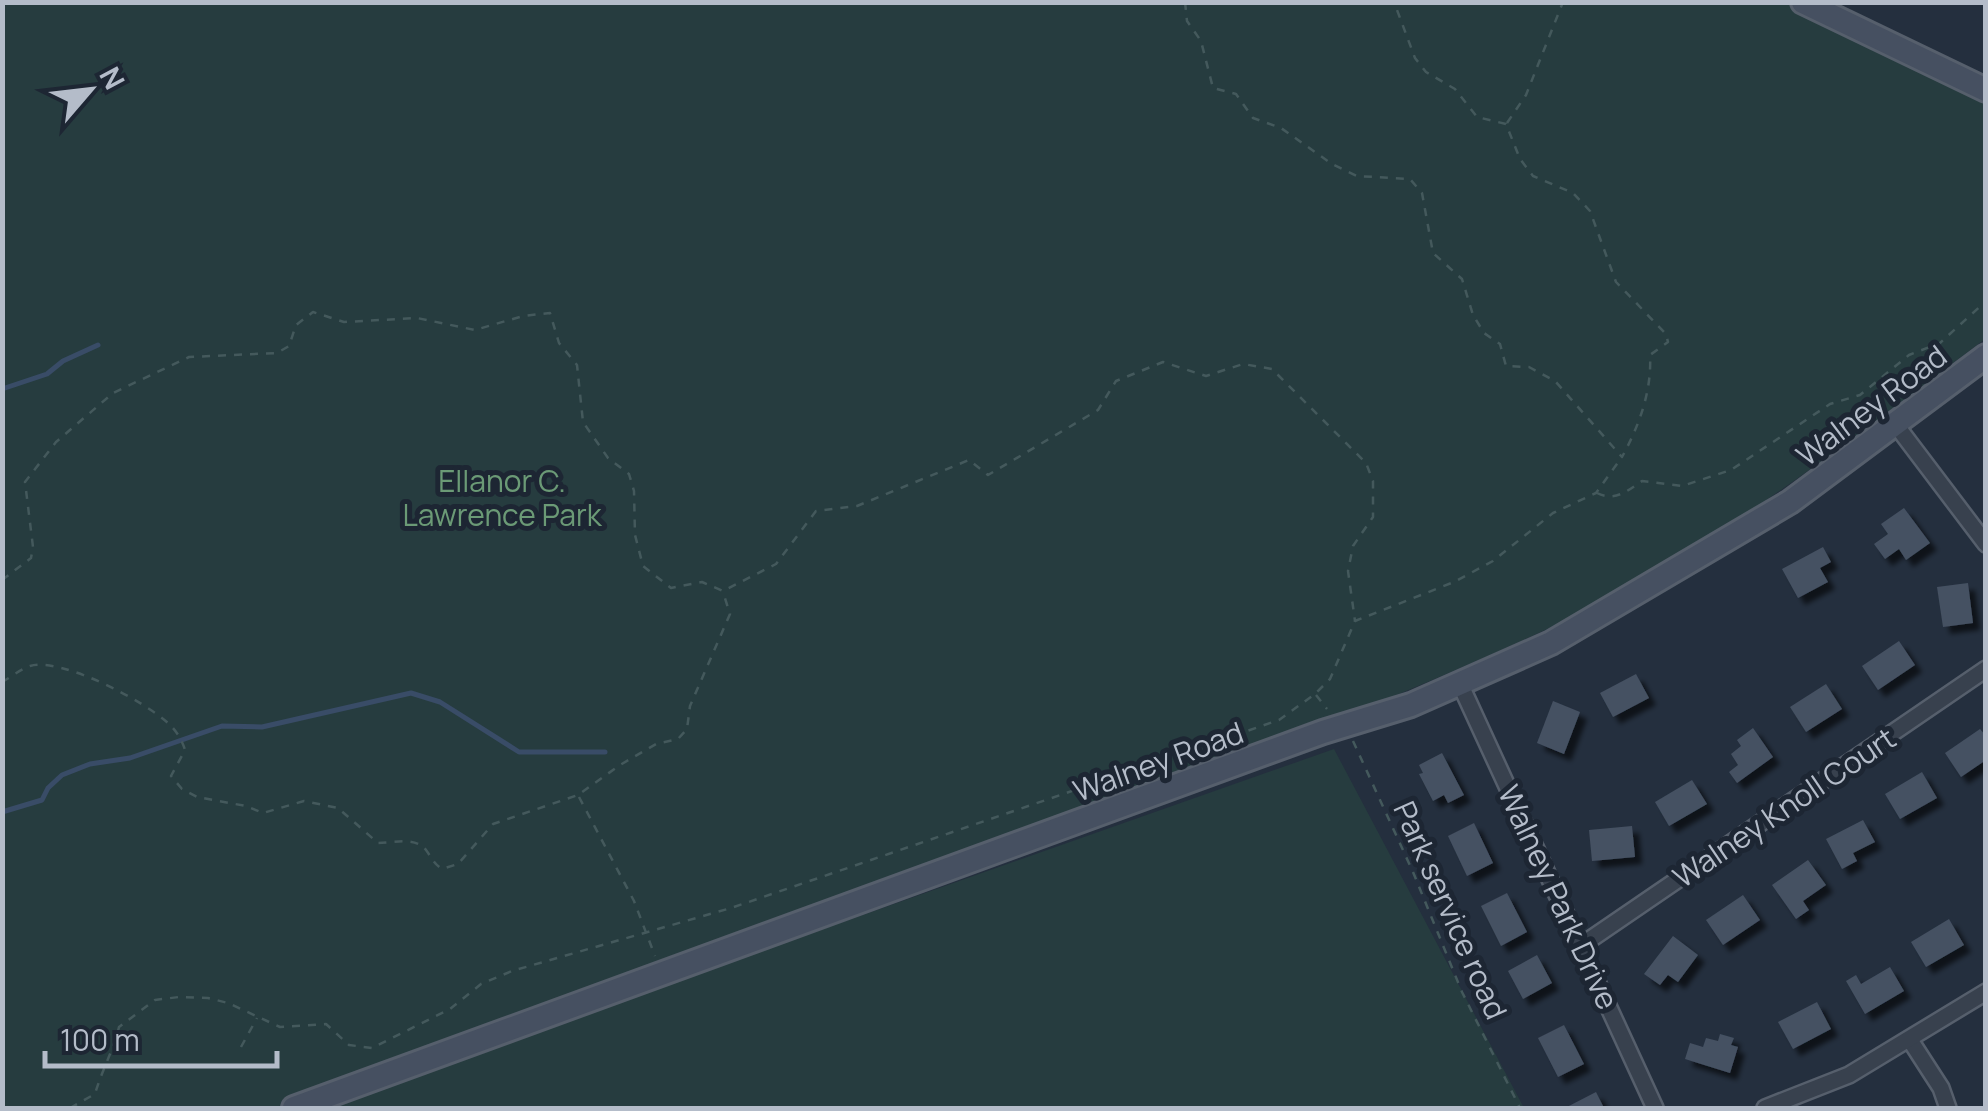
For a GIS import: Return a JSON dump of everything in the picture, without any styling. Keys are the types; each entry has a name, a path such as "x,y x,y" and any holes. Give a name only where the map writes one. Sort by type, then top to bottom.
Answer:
{"main road":[{"path":"1803,2 1986,90"},
{"name":"Walney Road","path":"294,1108 1461,686 1552,643 1773,512 1986,356"}],"street":[{"path":"1896,424 1986,544"},
{"name":"Walney Knoll Court","path":"1582,945 1986,669"},
{"name":"Walney Park Drive","path":"1461,686 1656,1108"},
{"path":"1765,1108 1850,1075 1986,992"},
{"path":"1910,1040 1948,1108"}],"path":[{"path":"1186,2 1188,21 1201,41 1213,88 1236,94 1253,118 1281,128 1356,176 1410,180 1422,193 1433,253 1462,279 1474,315 1484,332 1500,344 1506,366 1529,367 1555,380 1622,457"},
{"path":"1394,2 1416,58 1426,72 1455,89 1477,118 1506,124"},
{"path":"1506,124 1526,95 1563,2"},
{"path":"1355,621 1438,589 1493,562 1552,513 1596,493 1637,430 1651,374 1650,355 1668,342 1660,323 1616,282 1590,211 1573,193 1533,176 1520,158 1506,124"},
{"path":"1596,493 1607,498 1623,494 1642,482 1682,486 1732,470 1830,404 1860,395 1909,355 1940,342 1986,300"},
{"path":"2,580 31,558 25,482 56,442 113,393 189,357 277,353 289,346 304,316 313,312 344,322 418,318 475,330 523,316 550,313 559,343 577,365 583,422 608,458 629,474 634,491 635,535 644,566 671,588 702,582 723,591 730,614 690,706 687,729 678,739 656,744 578,796 493,824 458,864 442,869 434,864 424,846 414,841 378,843 338,808 304,800 263,813 197,797 182,789 172,776 185,750 168,722 96,680 52,666 31,666 2,682"},
{"path":"70,1108 95,1094 101,1072 113,1054 119,1027 156,1000 208,998 280,1027 326,1024 349,1045 372,1048 450,1009 481,984 512,971 794,887 1279,720 1330,679 1355,621 1348,572 1353,546 1372,517 1372,481 1366,462 1272,369 1243,364 1206,376 1163,362 1116,381 1098,410 988,475 969,460 857,506 816,511 776,564 723,591"},
{"name":"Park service road","path":"1345,726 1413,872 1462,992 1520,1108"},
{"path":"578,796 634,901 662,974"},
{"path":"240,1047 257,1016"}],"green space":[{"name":"Ellanor C. Lawrence Park","path":"2,3 1792,3 1813,17 1985,100 1985,339 1807,472 1656,572 1529,637 1355,712 274,1108 3,1108"},
{"path":"1334,749 1524,1108 315,1108"}],"building":[{"path":"1904,508 1930,543 1906,560 1899,549 1885,559 1874,544 1888,534 1881,524"},
{"path":"1823,547 1831,562 1820,568 1828,582 1798,598 1782,569"},
{"path":"1968,583 1973,623 1943,627 1937,587"},
{"path":"1899,641 1915,665 1878,690 1862,666"},
{"path":"1636,674 1649,698 1613,717 1600,693"},
{"path":"1826,684 1842,709 1806,732 1790,707"},
{"path":"1553,701 1580,712 1564,754 1537,743"},
{"path":"1753,728 1773,757 1737,783 1729,772 1738,765 1731,754 1741,746 1737,740"},
{"path":"1980,729 1986,736 1986,760 1961,777 1945,753"},
{"path":"1442,753 1464,795 1448,803 1444,795 1433,801 1419,774 1423,773 1419,765"},
{"path":"1922,772 1937,798 1900,819 1885,794"},
{"path":"1692,780 1707,804 1669,826 1655,802"},
{"path":"1863,820 1875,842 1853,853 1857,861 1842,869 1826,839"},
{"path":"1474,823 1493,863 1467,876 1448,836"},
{"path":"1632,826 1635,857 1592,861 1589,830"},
{"path":"1808,860 1826,885 1803,901 1809,910 1796,919 1772,885"},
{"path":"1507,893 1527,932 1501,946 1481,906"},
{"path":"1743,895 1760,920 1723,945 1706,920"},
{"path":"1949,919 1964,945 1926,967 1911,942"},
{"path":"1673,936 1698,955 1678,982 1668,975 1660,985 1644,974"},
{"path":"1537,955 1552,983 1523,999 1508,971"},
{"path":"1890,967 1904,991 1865,1014 1846,981 1856,975 1861,984"},
{"path":"1817,1002 1831,1029 1793,1049 1778,1022"},
{"path":"1564,1025 1584,1064 1558,1077 1538,1038"},
{"path":"1720,1034 1734,1038 1731,1045 1738,1047 1730,1073 1685,1059 1690,1043 1703,1047 1706,1038 1718,1041"},
{"path":"1596,1092 1604,1108 1565,1108"}],"waterway":[{"path":"2,389 47,374 63,361 98,345"},
{"path":"2,812 42,800 62,775 90,764 130,758 222,726 262,727 411,693 440,702 519,752 605,752"}]}
